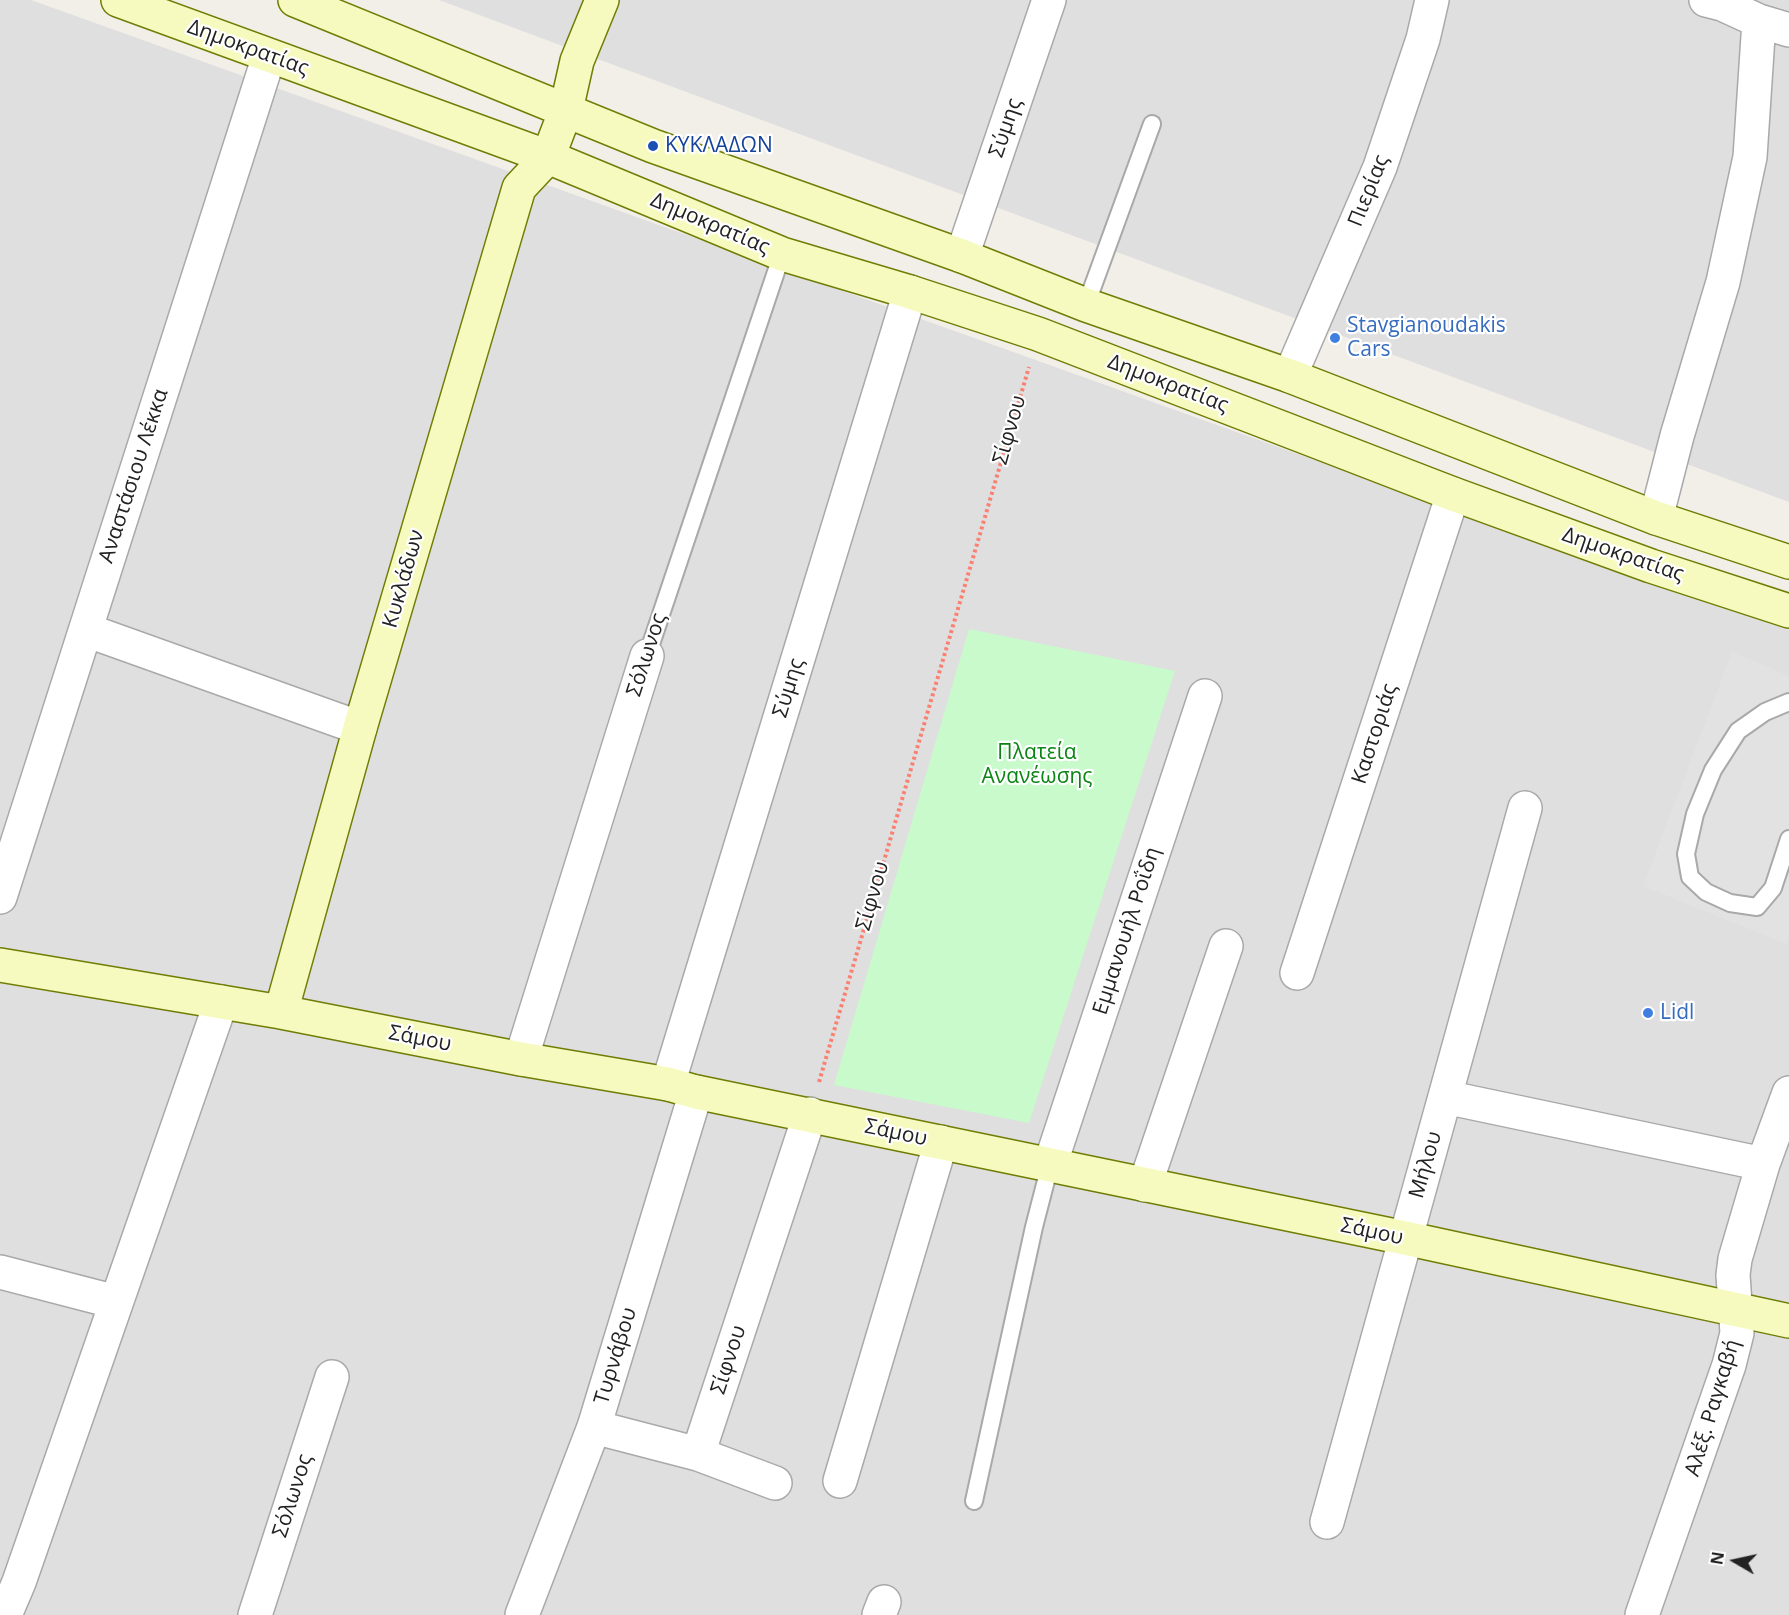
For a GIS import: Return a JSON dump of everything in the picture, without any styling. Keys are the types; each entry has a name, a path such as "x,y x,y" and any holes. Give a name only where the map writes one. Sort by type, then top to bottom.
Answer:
{"main road":[{"name":"Δημοκρατίας","path":"118,0 548,157 783,254 1038,334 1453,494 1651,566 1789,611"},
{"path":"295,0 653,146 962,256 1086,305 1290,376 1656,518 1789,562"},
{"path":"548,157 566,110 578,61 602,0"},
{"name":"Κυκλάδων","path":"281,1012 360,728 519,188 548,157"},
{"name":"Σάμου","path":"0,965 281,1012 682,1088 1405,1238 1789,1321"}],"street":[{"name":"Σύμης","path":"962,256 1049,0"},
{"name":"Πιερίας","path":"1290,376 1380,167 1423,39 1432,0"},
{"path":"1656,518 1677,436 1723,282 1750,157 1774,25 1722,3 1706,0"},
{"name":"Αναστάσιου Λέκκα","path":"0,897 269,56"},
{"name":"Σύμης","path":"682,1088 910,292"},
{"name":"Καστοριάς","path":"1297,973 1453,494"},
{"path":"86,630 360,728"},
{"name":"Σόλωνος","path":"521,1059 646,656"},
{"name":"Εμμανουήλ Ροΐδη","path":"1050,1165 1204,696"},
{"name":"Μήλου","path":"1328,1522 1525,808"},
{"path":"1145,1185 1226,946"},
{"path":"5,1615 19,1582 221,1002"},
{"name":"Τυρνάβου","path":"522,1615 594,1426 682,1088"},
{"name":"Αλέξ. Ραγκαβή","path":"1642,1615 1729,1365 1737,1333 1733,1275 1735,1260 1763,1164 1789,1093"},
{"path":"1445,1097 1763,1164"},
{"name":"Σίφνου","path":"698,1454 810,1114"},
{"path":"840,1481 940,1142"},
{"path":"0,1272 116,1302"},
{"name":"Σόλωνος","path":"255,1615 332,1377"},
{"path":"594,1426 698,1454 775,1483"}],"lane":[{"path":"1086,305 1152,124"},
{"name":"Σόλωνος","path":"646,656 783,254"},
{"path":"1789,702 1765,712 1738,731 1713,770 1695,814 1686,854 1690,877 1706,892 1730,903 1757,907 1773,888 1789,839"},
{"path":"974,1501 1034,1227 1050,1165"}],"path":[{"name":"Σίφνου","path":"810,1114 1038,334"}],"shaded area":[{"path":"0,0 31,0 1789,630 1789,1615 0,1615"},
{"path":"439,0 1789,0 1789,502"},
{"path":"1732,652 1789,676 1789,938 1787,944 1643,886"}],"green space":[{"name":"Πλατεία Ανανέωσης","path":"969,629 1175,671 1029,1123 834,1085"}],"place":[{"name":"ΚΥΚΛΑΔΩΝ","path":"653,146"},
{"name":"Stavgianoudakis Cars","path":"1335,338"},
{"name":"Lidl","path":"1648,1013"}]}
